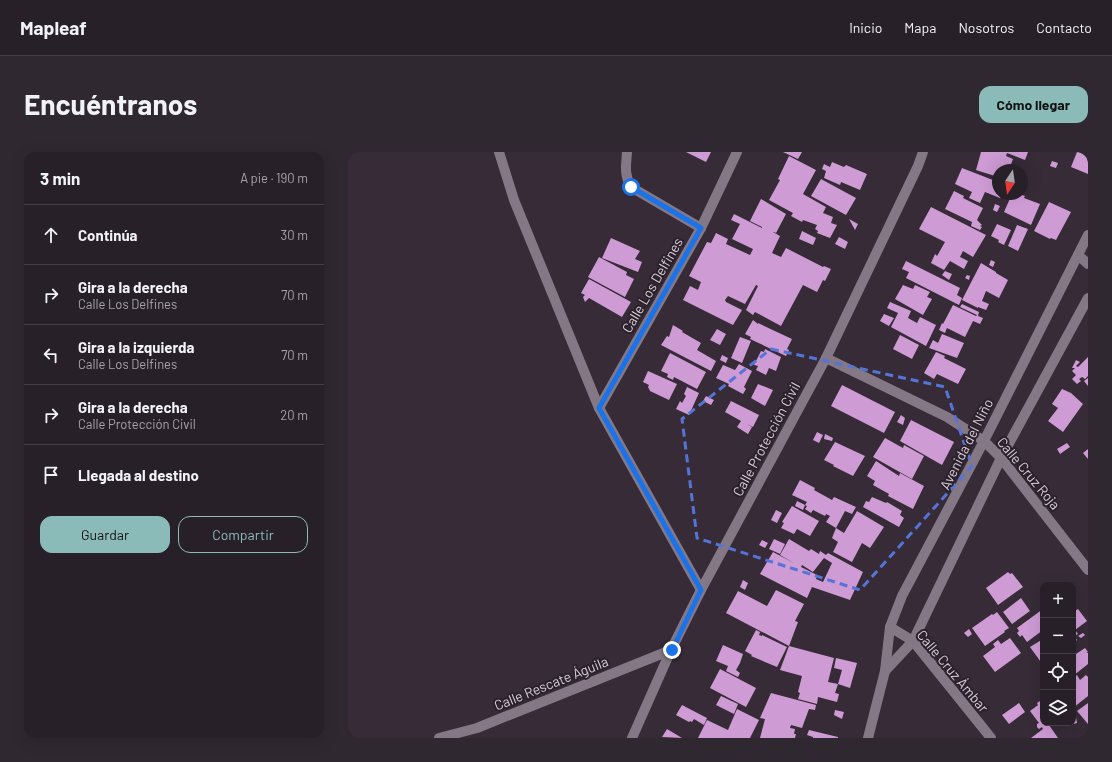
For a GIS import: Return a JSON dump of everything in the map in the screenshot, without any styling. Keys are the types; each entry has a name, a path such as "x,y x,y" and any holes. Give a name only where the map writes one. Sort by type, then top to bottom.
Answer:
{"street":[{"path":"499,152 514,200 599,408 701,590"},
{"path":"627,152 625,170 627,180 631,187 701,228"},
{"name":"Calle Los Delfines","path":"599,408 701,228 737,152"},
{"name":"Calle Protección Civil","path":"632,738 701,590 826,358 918,166 923,152"},
{"name":"Avenida del Niño","path":"868,738 885,671 890,627 902,596 984,441 1088,235"},
{"path":"1078,255 1088,264"},
{"name":"Avenida del Niño","path":"885,671 913,641 1001,458 1088,298"},
{"name":"Calle Cruz Roja","path":"826,358 947,417 984,441 1001,458 1088,570"},
{"name":"Calle Cruz Ámbar","path":"890,627 913,641 991,738"},
{"name":"Calle Rescate Águila","path":"440,738 477,728 672,650"}],"highlighted area":[{"path":"771,349 945,387 972,466 860,590 697,538 682,419"}],"building":[{"path":"686,152 711,152 706,162"},
{"path":"783,152 802,152 798,159"},
{"path":"981,152 1028,152 1025,160 1007,153 1006,156 1013,159 1011,164 992,164 992,175 976,170"},
{"path":"1077,152 1088,152 1088,174 1071,167"},
{"path":"789,156 816,170 803,194 826,207 823,213 833,217 831,223 837,225 830,238 817,233 818,231 815,229 817,225 803,220 802,222 791,216 793,213 769,200 780,180 778,179"},
{"path":"1052,161 1058,163 1056,168 1050,166"},
{"path":"832,162 844,167 846,165 867,174 860,190 841,182 840,185 824,178 826,171 822,169 824,164 830,167"},
{"path":"962,168 992,180 992,195 985,192 980,203 969,198 972,192 955,184"},
{"path":"821,179 856,198 846,215 811,196"},
{"path":"954,191 964,196 963,198 983,208 977,220 982,225 980,226 982,227 980,230 971,226 972,222 945,209"},
{"path":"761,199 786,214 776,233 773,232 780,236 772,253 781,257 786,248 823,267 824,266 831,269 817,292 803,285 781,326 755,312 753,315 746,310 758,286 756,285 745,304 728,296 725,300 726,302 742,310 733,325 683,300 690,286 698,290 701,282 689,276 707,242 711,243 716,233 728,239 726,244 750,255 753,249 732,239 740,224 731,220 734,214 762,228 750,221"},
{"path":"1009,200 1028,200 1040,204 1031,225 1004,212"},
{"path":"1049,202 1071,212 1056,240 1050,239 1034,231"},
{"path":"995,204 1000,206 997,212 993,210"},
{"path":"931,207 986,235 973,257 963,251 960,257 968,261 964,269 950,261 944,270 931,263 935,254 937,256 945,242 919,229"},
{"path":"849,219 858,224 855,230"},
{"path":"997,224 1011,230 1004,245 998,242 999,240 991,236"},
{"path":"1017,225 1028,229 1018,251 1008,246"},
{"path":"802,231 816,238 813,245 799,239"},
{"path":"839,237 848,242 845,249 835,244"},
{"path":"611,238 640,251 635,259 642,262 638,272 602,258"},
{"path":"599,257 627,272 626,275 634,279 625,297 588,277"},
{"path":"991,260 995,262 993,267 989,265"},
{"path":"906,261 960,288 957,295 962,298 959,305 906,278 909,272 902,269"},
{"path":"981,263 1008,280 999,298 986,291 982,301 989,304 986,310 978,308 962,300"},
{"path":"945,271 952,274 949,280 942,275"},
{"path":"967,275 970,276 969,280 965,278"},
{"path":"589,279 631,302 622,317 589,298 585,302 583,297 585,295 581,293"},
{"path":"903,285 913,289 915,285 930,292 927,297 932,299 923,315 895,299"},
{"path":"890,302 911,311 908,318 917,323 920,317 936,325 926,346 891,327 898,313 887,308"},
{"path":"962,304 979,312 978,316 983,318 980,324 973,321 965,337 947,328 945,333 939,330 953,305 976,316 977,315 960,307"},
{"path":"884,314 894,318 889,326 880,321"},
{"path":"753,320 758,324 792,339 787,349 789,350 786,356 750,339 751,337 745,334"},
{"path":"673,325 701,343 697,350 716,361 711,371 661,345 667,336 669,337"},
{"path":"717,329 726,334 720,345 710,340"},
{"path":"942,334 964,343 957,358 929,348 933,340 938,343"},
{"path":"900,335 919,345 912,359 893,349"},
{"path":"740,337 751,341 742,363 731,358"},
{"path":"765,349 781,357 776,371 769,368 766,375 756,370 758,366 754,365 761,351 764,352"},
{"path":"936,352 945,356 944,358 966,369 958,384 937,374 934,379 924,373"},
{"path":"670,353 706,372 697,389 674,377 673,380 667,377 668,374 661,371"},
{"path":"722,355 728,358 726,363 720,360"},
{"path":"1088,357 1088,376 1085,379 1082,377 1079,379 1081,381 1077,384 1072,379 1076,375 1072,371 1075,368 1072,368 1076,360 1080,362 1076,366 1078,367"},
{"path":"739,364 752,371 744,387 746,389 743,394 728,386 729,384 716,378 723,365 735,370"},
{"path":"648,371 677,384 669,400 650,391 648,387 649,385 643,382"},
{"path":"1088,378 1088,386 1084,381"},
{"path":"758,384 773,390 765,406 751,398"},
{"path":"842,385 895,412 884,433 831,406"},
{"path":"687,387 699,393 689,415 676,409 680,401 682,403 686,396 684,394"},
{"path":"1062,389 1071,393 1083,404 1063,432 1048,421 1058,408 1052,404"},
{"path":"706,396 714,400 711,405 703,401"},
{"path":"731,401 759,415 753,427 747,424 752,427 748,434 737,427 741,421 725,412"},
{"path":"901,415 905,418 903,425 897,422"},
{"path":"911,420 954,442 942,465 900,441"},
{"path":"817,432 823,435 819,443 813,440"},
{"path":"825,434 833,438 832,441 824,439"},
{"path":"885,438 903,448 904,445 924,456 912,479 873,457"},
{"path":"835,442 865,456 853,476 824,460"},
{"path":"1067,443 1070,447 1060,454 1057,449"},
{"path":"1088,449 1088,459 1083,453"},
{"path":"876,461 899,476 900,473 924,486 913,509 888,496 889,494 873,485 875,481 867,476"},
{"path":"800,480 832,500 834,497 856,507 852,514 845,511 836,528 826,522 830,516 826,514 825,516 813,510 811,513 805,509 807,502 792,495"},
{"path":"872,497 886,503 887,502 902,511 900,515 904,518 899,527 863,507 866,501 869,502"},
{"path":"797,501 805,505 803,510 795,506"},
{"path":"792,506 819,521 810,536 797,529 794,534 781,528 784,523 782,522"},
{"path":"776,510 782,513 777,523 771,520"},
{"path":"857,511 884,527 870,548 862,543 852,562 833,552 838,542 832,538 836,528 844,533"},
{"path":"774,539 785,544 780,554 769,549"},
{"path":"789,539 809,551 811,549 819,554 820,551 826,555 828,553 863,572 850,600 812,587 807,598 760,574 773,552 794,563 780,555","holes":["824,558 832,563 823,582 816,579 817,575 801,567 802,565 813,572"]},
{"path":"762,540 768,543 765,548 759,545"},
{"path":"1008,572 1010,574 1012,573 1023,587 998,605 986,588"},
{"path":"743,580 748,583 745,590 740,587"},
{"path":"776,590 804,604 795,621 798,622 789,646 726,613 738,591 767,606"},
{"path":"1021,598 1030,611 1012,624 1003,612"},
{"path":"1078,609 1087,621 1076,629 1076,618 1076,610"},
{"path":"1040,611 1040,632 1027,642 1022,635 1020,637 1017,633 1019,631 1017,628"},
{"path":"997,612 1009,628 985,646 972,628"},
{"path":"969,629 972,634 968,637 964,633"},
{"path":"756,630 760,632 759,635 787,647 777,667 751,656 752,655 745,651"},
{"path":"1083,633 1085,635 1081,638 1078,636"},
{"path":"1010,638 1021,653 995,672 983,656 995,647 993,644 998,640 1001,644"},
{"path":"1040,641 1040,661 1030,647"},
{"path":"723,645 743,654 736,670 740,673 738,677 726,671 728,666 716,661"},
{"path":"789,646 834,658 828,682 838,684 835,693 839,694 837,702 818,697 817,704 798,699 802,676 780,670"},
{"path":"1085,648 1088,652 1086,652 1088,653 1088,664 1076,674 1076,654"},
{"path":"836,658 857,663 850,688 838,684 842,670 834,668"},
{"path":"720,669 756,688 746,707 710,688"},
{"path":"1077,675 1080,680 1086,675 1088,677 1088,696 1076,706 1076,690"},
{"path":"771,693 816,705 815,710 809,709 802,728 791,725 790,728 795,729 795,738 760,738 765,719 760,718"},
{"path":"721,696 738,704 734,714 716,705"},
{"path":"1040,701 1040,726 1050,726 1058,738 1031,738 1043,729 1042,727 1039,729 1037,727 1037,724 1039,723 1030,711 1038,705 1037,703"},
{"path":"1019,703 1025,712 1009,724 1002,715"},
{"path":"1088,703 1088,724 1077,711"},
{"path":"682,705 707,718 704,725 694,719 692,722 689,722 676,715"},
{"path":"737,709 759,720 750,738 698,738 707,720 728,730"},
{"path":"835,710 844,712 842,719 834,715"},
{"path":"667,729 682,738 662,737"},
{"path":"809,730 838,738 813,738 807,735"}],"route":[{"path":"631,187 701,228 599,408 701,590 672,650"}]}
